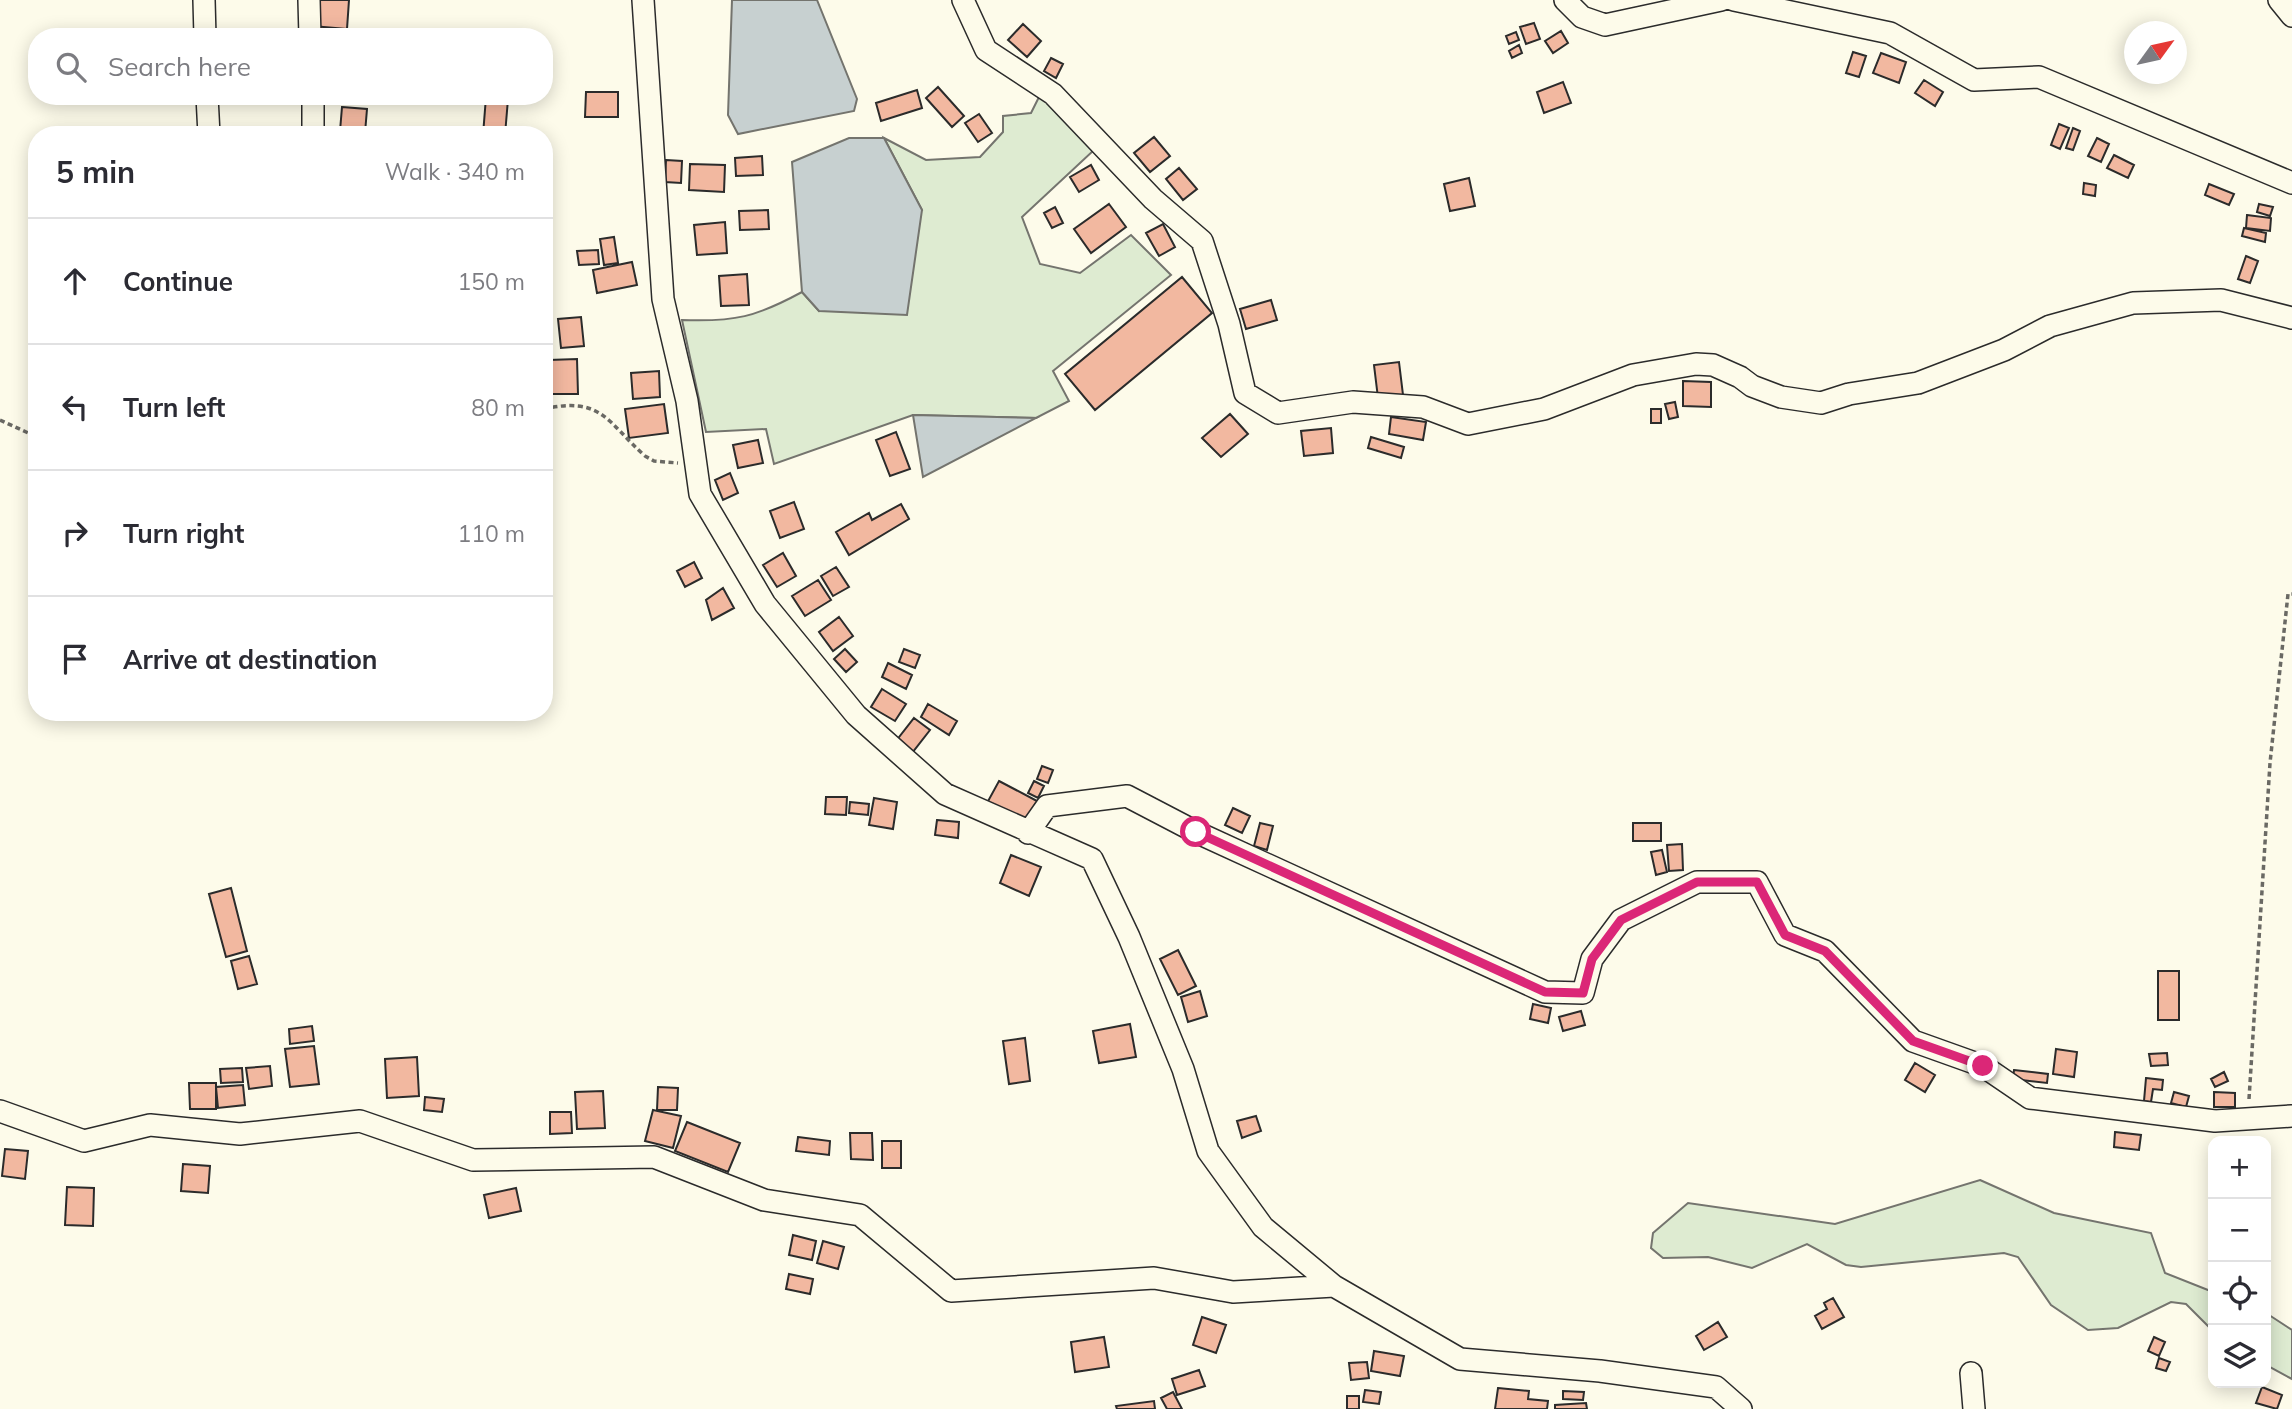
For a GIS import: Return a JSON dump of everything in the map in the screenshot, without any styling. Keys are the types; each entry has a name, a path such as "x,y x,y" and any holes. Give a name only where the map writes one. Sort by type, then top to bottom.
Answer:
{"street":[{"path":"204,0 205,28"},
{"path":"309,0 310,28"},
{"path":"643,0 663,299 687,401 700,494 765,604 856,715 945,794 1092,859 1129,937 1183,1069 1208,1151 1263,1227 1334,1286 1460,1359 1600,1371 1716,1387 1741,1409"},
{"path":"963,0 986,50 1053,94 1153,199 1202,242 1228,324 1245,393 1278,412 1353,402 1423,407 1468,424 1544,409 1646,371 1696,364 1713,365 1752,387 1782,397 1821,403 1849,394 1918,383 2004,350 2050,326 2133,303 2221,300 2292,318"},
{"path":"1566,0 1582,17 1605,25 1721,0"},
{"path":"1734,0 1890,33 1974,80 2039,77 2292,183"},
{"path":"2280,0 2292,16"},
{"path":"207,105 209,126"},
{"path":"313,105 313,126"},
{"path":"1028,832 1047,806 1127,796 1196,832 1545,992 1583,993 1592,959 1621,920 1697,882 1757,882 1785,935 1825,951 1913,1041 1983,1066 2030,1098 2215,1121 2292,1116"},
{"path":"0,1111 84,1141 150,1125 240,1134 360,1121 473,1160 654,1157 764,1200 860,1215 951,1291 1154,1278 1233,1292 1334,1286"},
{"path":"1971,1373 1974,1409"}],"path":[{"path":"553,408 574,404 592,407 654,461 696,463"},
{"path":"0,419 28,433"},
{"path":"2248,1119 2270,763 2288,594 2292,594"}],"green space":[{"path":"1040,95 1094,150 1022,217 1040,264 1080,273 1131,235 1171,275 1053,371 1069,401 1036,418 913,415 774,464 766,429 706,432 682,320 717,320 745,316 802,292 819,311 922,210 884,138 926,160 980,157 1003,132 1003,116 1031,113"},
{"path":"1980,1180 2054,1213 2151,1233 2165,1273 2208,1290 2208,1326 2186,1304 2171,1302 2118,1328 2088,1330 2051,1305 2018,1257 2004,1253 1861,1267 1846,1265 1807,1244 1752,1268 1708,1257 1663,1258 1651,1248 1653,1233 1688,1203 1835,1224"},
{"path":"2271,1316 2292,1330 2292,1379 2271,1368"}],"shaded area":[{"path":"732,0 817,0 857,99 854,111 738,134 728,115"},
{"path":"849,138 884,138 922,210 907,315 819,311 802,292 792,162"},
{"path":"913,415 1036,418 923,477"}],"building":[{"path":"314,0 349,0 347,28 312,26"},
{"path":"1534,23 1540,39 1526,44 1520,27"},
{"path":"1023,24 1041,41 1027,57 1008,40"},
{"path":"1561,31 1568,43 1553,53 1545,41"},
{"path":"1516,32 1519,40 1509,44 1506,36"},
{"path":"1519,45 1522,53 1512,58 1509,51"},
{"path":"1853,52 1866,56 1859,77 1846,73"},
{"path":"1881,53 1906,62 1899,83 1873,73"},
{"path":"1051,58 1063,64 1056,78 1044,71"},
{"path":"1924,80 1943,92 1935,106 1915,93"},
{"path":"1563,82 1571,103 1544,113 1537,92"},
{"path":"938,87 964,116 952,127 926,98"},
{"path":"917,90 922,108 881,121 876,103"},
{"path":"586,92 618,92 618,117 585,117"},
{"path":"485,105 508,105 506,126 484,126"},
{"path":"342,107 367,109 366,126 340,126"},
{"path":"979,114 992,133 978,142 965,123"},
{"path":"2059,124 2069,128 2060,149 2051,145"},
{"path":"2073,128 2080,131 2073,150 2066,148"},
{"path":"1154,137 1170,156 1150,172 1134,153"},
{"path":"2097,138 2109,144 2101,162 2088,156"},
{"path":"2114,155 2134,165 2128,178 2107,168"},
{"path":"762,156 763,175 736,176 735,158"},
{"path":"666,160 682,161 681,183 665,182"},
{"path":"690,164 725,165 724,192 689,190"},
{"path":"1091,165 1099,180 1079,192 1070,177"},
{"path":"1179,168 1197,189 1183,200 1166,179"},
{"path":"1469,178 1475,206 1450,211 1444,184"},
{"path":"2084,183 2096,185 2095,196 2083,194"},
{"path":"2209,184 2234,194 2229,205 2205,195"},
{"path":"1109,204 1126,227 1091,253 1074,229"},
{"path":"2259,204 2273,207 2270,216 2257,212"},
{"path":"1055,207 1063,223 1052,228 1044,213"},
{"path":"768,210 769,229 740,230 739,211"},
{"path":"2247,215 2271,218 2270,231 2246,228"},
{"path":"725,222 727,253 697,255 694,225"},
{"path":"1163,224 1175,247 1159,256 1146,233"},
{"path":"2244,228 2266,233 2265,242 2242,236"},
{"path":"614,237 618,263 604,265 600,239"},
{"path":"598,250 599,264 579,265 577,251"},
{"path":"2246,256 2258,261 2250,283 2238,279"},
{"path":"632,262 637,285 597,293 593,270"},
{"path":"747,274 749,305 721,306 719,276"},
{"path":"1182,277 1212,313 1095,410 1065,374"},
{"path":"1271,300 1277,320 1246,329 1240,309"},
{"path":"581,317 584,346 561,348 558,319"},
{"path":"577,359 578,394 553,394 553,360"},
{"path":"1399,362 1403,395 1378,398 1374,365"},
{"path":"659,371 660,397 633,399 631,373"},
{"path":"1683,381 1711,382 1711,407 1683,406"},
{"path":"1675,402 1678,417 1669,419 1665,404"},
{"path":"664,404 668,433 629,438 625,409"},
{"path":"1651,409 1661,409 1661,423 1651,423"},
{"path":"1230,414 1248,434 1221,457 1202,438"},
{"path":"1391,417 1426,422 1423,440 1389,434"},
{"path":"1331,428 1333,453 1304,456 1301,431"},
{"path":"896,432 910,469 890,476 876,440"},
{"path":"1371,437 1404,447 1401,458 1368,448"},
{"path":"758,440 763,463 738,468 733,445"},
{"path":"730,473 738,493 723,500 715,480"},
{"path":"794,502 804,529 780,538 770,511"},
{"path":"901,504 909,519 849,555 836,532 869,513 872,520"},
{"path":"783,553 796,576 777,587 763,565"},
{"path":"694,562 702,578 685,587 677,571"},
{"path":"836,567 849,587 833,596 821,576"},
{"path":"818,580 831,600 805,616 792,596"},
{"path":"723,588 734,608 712,620 706,600"},
{"path":"839,617 853,636 833,651 819,632"},
{"path":"845,649 857,662 846,672 834,659"},
{"path":"904,649 920,655 915,668 899,662"},
{"path":"888,663 912,675 906,689 882,677"},
{"path":"882,689 906,704 895,721 871,707"},
{"path":"928,704 957,721 949,735 921,717"},
{"path":"914,718 930,730 912,753 896,741"},
{"path":"1042,766 1053,770 1048,783 1037,779"},
{"path":"999,781 1037,801 1024,824 987,803"},
{"path":"1034,781 1044,786 1038,798 1028,793"},
{"path":"826,797 847,797 846,815 825,814"},
{"path":"874,798 897,802 893,829 869,825"},
{"path":"850,802 869,804 868,815 849,813"},
{"path":"1233,808 1250,816 1242,833 1225,825"},
{"path":"937,820 959,822 958,838 935,835"},
{"path":"1260,823 1273,826 1267,850 1254,846"},
{"path":"1633,823 1661,823 1661,841 1633,841"},
{"path":"1682,844 1683,870 1669,871 1667,845"},
{"path":"1662,850 1667,872 1656,875 1651,852"},
{"path":"1011,855 1041,867 1029,896 1000,883"},
{"path":"231,888 247,951 226,957 209,894"},
{"path":"1178,950 1196,986 1178,995 1160,959"},
{"path":"249,956 257,984 238,989 231,961"},
{"path":"2158,971 2179,971 2179,1020 2158,1020"},
{"path":"1200,991 1207,1016 1188,1022 1181,997"},
{"path":"1533,1004 1551,1008 1548,1023 1530,1019"},
{"path":"1581,1011 1585,1025 1563,1031 1559,1017"},
{"path":"1130,1024 1136,1057 1099,1063 1093,1031"},
{"path":"312,1026 314,1041 290,1044 289,1029"},
{"path":"1025,1038 1030,1081 1009,1084 1003,1041"},
{"path":"314,1046 319,1084 290,1087 285,1049"},
{"path":"2056,1049 2077,1052 2074,1077 2053,1074"},
{"path":"2167,1053 2168,1065 2151,1066 2149,1054"},
{"path":"417,1057 419,1096 387,1098 385,1059"},
{"path":"1915,1063 1935,1075 1925,1092 1905,1080"},
{"path":"270,1066 272,1086 249,1089 246,1068"},
{"path":"242,1068 243,1082 221,1083 220,1069"},
{"path":"2014,1070 2048,1074 2047,1083 2013,1079"},
{"path":"2224,1072 2228,1081 2215,1087 2211,1079"},
{"path":"2146,1078 2163,1080 2162,1090 2153,1089 2151,1102 2144,1101"},
{"path":"189,1083 216,1083 216,1109 190,1109"},
{"path":"243,1085 245,1105 218,1108 216,1087"},
{"path":"658,1087 678,1088 677,1110 657,1110"},
{"path":"603,1091 605,1128 577,1129 575,1092"},
{"path":"2174,1092 2189,1096 2186,1107 2171,1103"},
{"path":"2214,1092 2235,1093 2235,1107 2214,1107"},
{"path":"425,1097 444,1099 442,1112 424,1110"},
{"path":"653,1110 681,1116 673,1148 645,1141"},
{"path":"550,1112 571,1112 572,1133 550,1134"},
{"path":"1256,1116 1261,1131 1242,1138 1237,1121"},
{"path":"687,1122 740,1143 728,1172 675,1151"},
{"path":"2115,1132 2141,1135 2139,1150 2114,1147"},
{"path":"850,1133 872,1133 873,1160 851,1159"},
{"path":"798,1137 830,1141 829,1155 796,1151"},
{"path":"882,1141 901,1141 901,1168 882,1168"},
{"path":"5,1149 28,1151 25,1179 2,1176"},
{"path":"183,1164 210,1166 208,1193 181,1191"},
{"path":"67,1187 94,1188 93,1226 65,1225"},
{"path":"516,1188 521,1211 489,1218 484,1195"},
{"path":"793,1235 816,1241 812,1260 789,1255"},
{"path":"823,1241 844,1247 838,1269 817,1263"},
{"path":"789,1274 813,1279 810,1294 786,1289"},
{"path":"1833,1298 1844,1317 1822,1329 1815,1316 1827,1309 1824,1303"},
{"path":"1202,1317 1226,1325 1216,1353 1193,1345"},
{"path":"1718,1322 1727,1337 1704,1350 1696,1336"},
{"path":"1104,1337 1109,1367 1075,1372 1071,1342"},
{"path":"2154,1337 2165,1342 2159,1356 2148,1351"},
{"path":"1374,1351 1404,1356 1400,1376 1371,1371"},
{"path":"2159,1358 2170,1362 2166,1371 2156,1368"},
{"path":"1367,1362 1369,1378 1351,1380 1349,1363"},
{"path":"1199,1370 1205,1386 1177,1395 1172,1379"},
{"path":"1498,1388 1529,1391 1528,1399 1548,1401 1547,1409 1495,1409"},
{"path":"2262,1388 2282,1395 2277,1409 2256,1403"},
{"path":"1365,1390 1381,1392 1379,1404 1363,1402"},
{"path":"1563,1391 1584,1392 1583,1400 1563,1399"},
{"path":"1173,1392 1182,1409 1167,1409 1161,1398"},
{"path":"1347,1396 1359,1396 1359,1409 1347,1409"},
{"path":"1154,1401 1155,1409 1117,1409 1116,1406"},
{"path":"1586,1403 1587,1409 1555,1409 1555,1405"}],"route":[{"path":"1196,832 1545,992 1583,993 1592,959 1621,920 1697,882 1757,882 1785,935 1825,951 1913,1041 1983,1066"}]}
